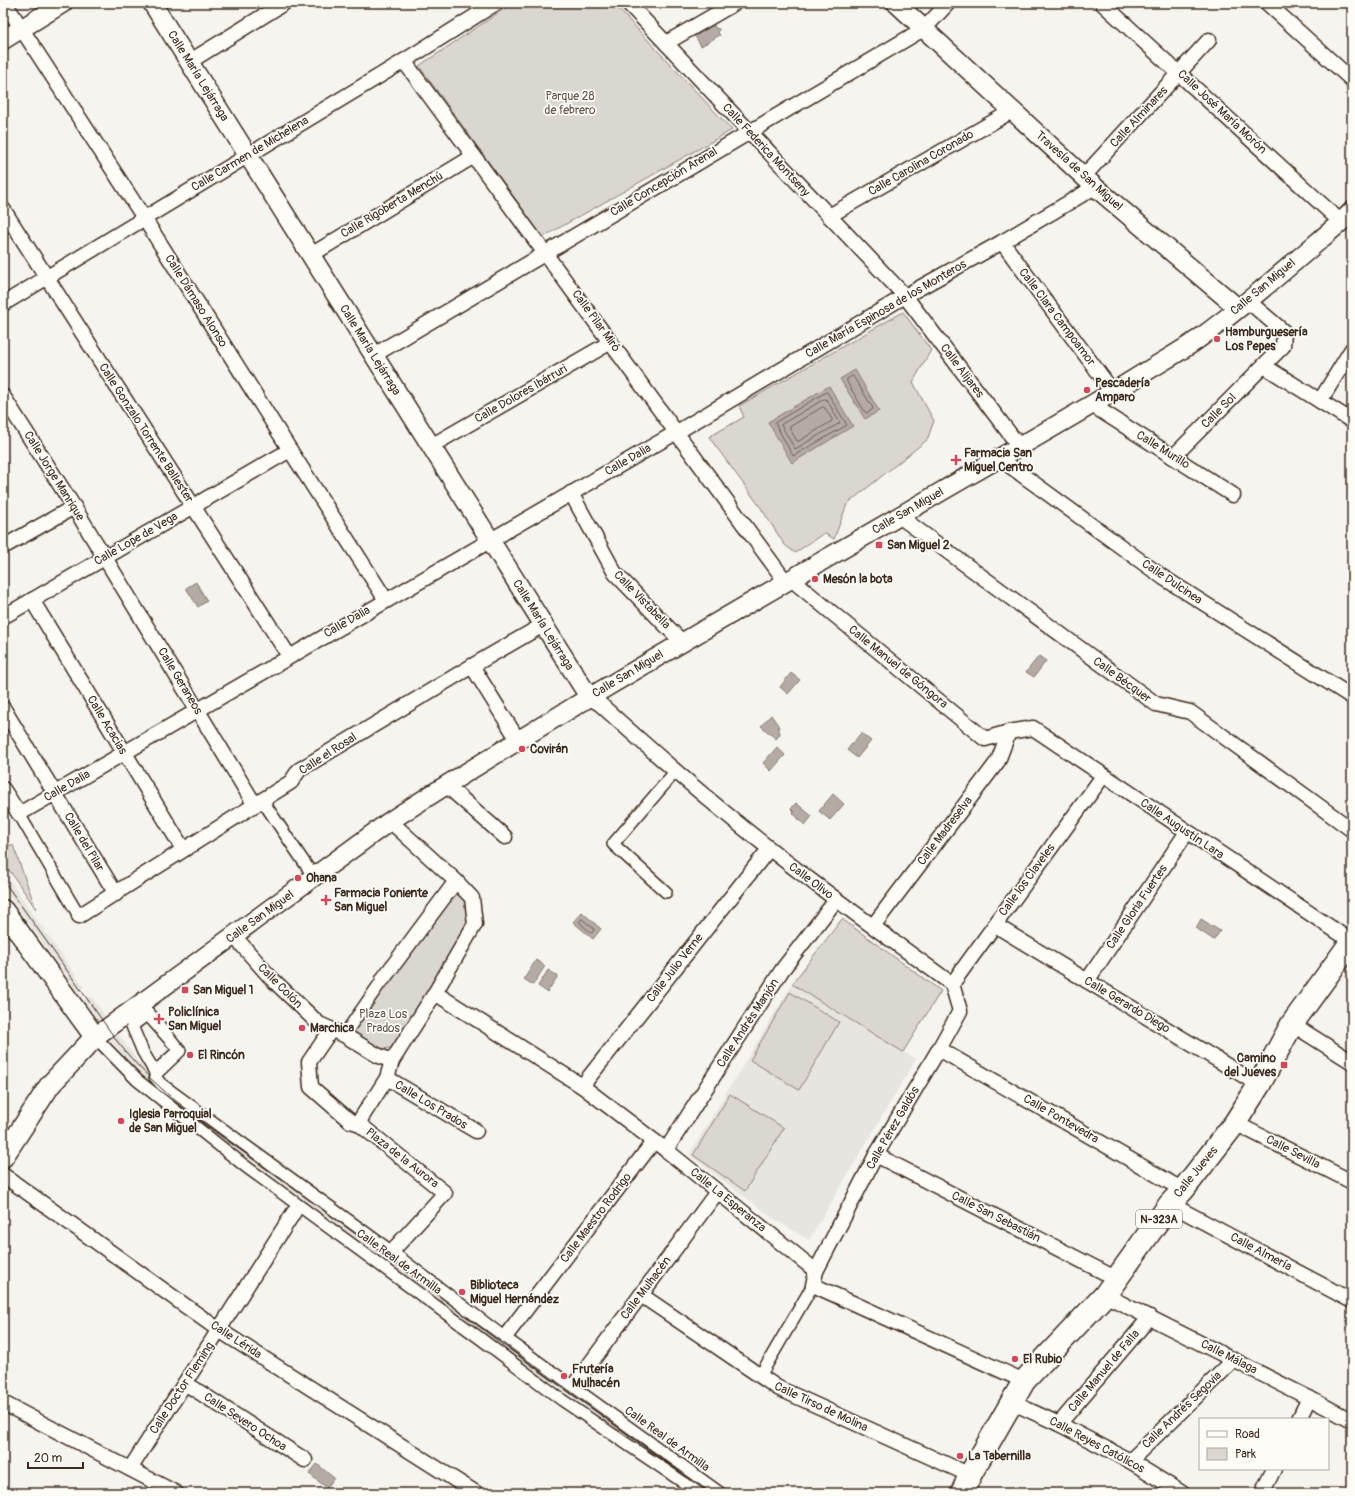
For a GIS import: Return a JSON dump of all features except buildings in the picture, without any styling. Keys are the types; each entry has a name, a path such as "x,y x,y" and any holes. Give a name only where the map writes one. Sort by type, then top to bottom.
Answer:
{"main road":[{"path":"3,910 95,1037 50,1085 3,1157"},
{"name":"Calle Jueves","path":"966,1484 1024,1381 1111,1287 1176,1197 1235,1123 1292,1024 1352,941"}],"street":[{"name":"Calle Dámaso Alonso","path":"6,3 386,600"},
{"path":"3,40 63,3"},
{"name":"Calle María Lejárraga","path":"152,3 589,697"},
{"path":"189,62 284,3"},
{"name":"Calle Federica Montseny","path":"628,3 905,296"},
{"path":"666,43 734,3"},
{"name":"Travesía de San Miguel","path":"896,3 1090,181 1243,304"},
{"name":"Calle Concepción Arenal","path":"374,355 749,131 925,28 948,3"},
{"name":"Calle José María Morón","path":"1102,3 1180,73 1347,216"},
{"path":"1267,3 1352,80"},
{"name":"Calle Carmen de Michelena","path":"3,304 404,61 492,4"},
{"name":"Calle Alminares","path":"1090,181 1209,40"},
{"name":"Calle Pilar Miró","path":"404,61 677,432 789,581"},
{"name":"Calle Carolina Coronado","path":"829,216 1012,111"},
{"name":"Calle Rigoberta Menchú","path":"311,255 474,156"},
{"name":"Calle María Espinosa de los Monteros","path":"677,432 905,296 1002,242 1090,181"},
{"name":"Calle Gonzalo Torrente Ballester","path":"3,209 289,656"},
{"name":"Calle San Miguel","path":"95,1037 390,821 446,785 682,642 1092,405 1194,341 1243,304 1347,216"},
{"name":"Calle Clara Campoamor","path":"1002,242 1113,392"},
{"name":"Calle Alijares","path":"905,296 1019,446"},
{"name":"Calle Sol","path":"1173,457 1283,346 1284,332 1243,304"},
{"name":"Calle Dolores Ibárruri","path":"431,446 611,342"},
{"path":"1320,400 1352,349"},
{"path":"1264,366 1352,421"},
{"name":"Calle Jorge Manrique","path":"3,396 74,506 104,558"},
{"name":"Calle Murillo","path":"1092,405 1233,495"},
{"name":"Calle Dalia","path":"19,814 677,432"},
{"name":"Calle Lope de Vega","path":"3,617 290,450"},
{"name":"Calle Dulcinea","path":"998,458 1164,578 1352,697"},
{"name":"Calle Vistabella","path":"571,493 615,573 682,642"},
{"path":"3,547 74,506"},
{"name":"Calle Bécquer","path":"899,516 1156,704 1190,712 1352,830"},
{"name":"Calle Geraneos","path":"104,558 197,710 259,802 314,877"},
{"name":"Calle Manuel de Góngora","path":"789,581 985,739 1009,732"},
{"name":"Calle Acacias","path":"32,600 183,849"},
{"name":"Calle el Rosal","path":"79,916 116,894 183,849 290,782 299,770 543,625"},
{"path":"472,666 518,740"},
{"name":"Calle Olivo","path":"589,697 600,704 675,772 769,849 836,900 952,984"},
{"name":"Calle del Pilar","path":"3,708 116,894"},
{"name":"Calle Augustín Lara","path":"1009,732 1033,728 1352,941"},
{"name":"Calle Madreselva","path":"873,926 998,761 1009,732"},
{"path":"666,892 613,844 675,772"},
{"name":"Calle los Claveles","path":"952,984 1103,776"},
{"path":"446,785 505,837"},
{"path":"3,788 79,916"},
{"path":"390,821 456,881 472,898 475,924 435,993 392,1061 387,1078 358,1123 350,1121 311,1086 309,1062 383,978 456,881"},
{"name":"Calle Gloria Fuertes","path":"1087,981 1187,832"},
{"name":"Calle Julio Verne","path":"582,1086 769,849"},
{"name":"Calle Andrés Manjón","path":"666,1150 782,970 836,900"},
{"name":"Calle Gerardo Diego","path":"995,925 1258,1085"},
{"name":"Calle Colón","path":"234,936 271,978 319,1024 337,1032 377,1055 392,1061"},
{"name":"Calle Pérez Galdós","path":"815,1278 876,1155 960,1011 952,984"},
{"name":"Calle La Esperanza","path":"435,993 582,1086 666,1150 717,1192 815,1278 1024,1381"},
{"path":"149,1013 180,1051 155,1075 132,1026 149,1013"},
{"path":"1292,1024 1352,1062"},
{"name":"Calle Real de Armilla","path":"95,1037 137,1080 297,1208 381,1265 562,1400 699,1493"},
{"name":"Calle Pontevedra","path":"939,1049 1176,1197"},
{"name":"Calle Real de Armilla","path":"155,1075 228,1133 393,1250 505,1338 720,1493"},
{"name":"Calle Los Prados","path":"387,1078 476,1132"},
{"name":"Plaza de la Aurora","path":"358,1123 445,1193 381,1265"},
{"name":"Calle Sevilla","path":"1235,1123 1352,1182"},
{"name":"Calle Maestro Rodrigo","path":"508,1334 654,1141"},
{"name":"Calle San Sebastián","path":"876,1155 1111,1287"},
{"name":"Calle Lérida","path":"3,1175 219,1330 476,1493"},
{"name":"Calle Mulhacén","path":"575,1384 717,1192"},
{"name":"Calle Almería","path":"1176,1197 1352,1301"},
{"name":"Calle Doctor Fleming","path":"130,1469 297,1208"},
{"path":"760,1376 815,1278"},
{"name":"Calle Málaga","path":"1111,1287 1150,1317 1309,1398 1352,1422"},
{"name":"Calle Tirso de Molina","path":"641,1295 778,1388 966,1484"},
{"name":"Calle Manuel de Falla","path":"1059,1424 1150,1317"},
{"name":"Calle Andrés Segovia","path":"1130,1461 1234,1360"},
{"name":"Calle Severo Ochoa","path":"185,1383 305,1460"},
{"path":"1299,1418 1309,1398"},
{"name":"Calle Reyes Católicos","path":"1011,1402 1059,1424 1130,1461 1182,1493"},
{"path":"3,1403 176,1493"},
{"path":"1262,1493 1274,1470"}],"shaded area":[{"path":"3,871 84,987 77,992 3,887"},
{"path":"792,984 916,1059 809,1240 773,1218 689,1155"},
{"path":"91,996 137,1060 156,1080 716,1493 705,1493 505,1349 148,1083 130,1065 83,1001"}],"green space":[{"name":"Parque 28 de febrero","path":"513,3 613,3 732,130 543,237 419,66"},
{"path":"903,312 931,350 913,382 934,421 927,440 847,504 834,539 824,533 795,553 784,544 761,508 709,437 744,417 739,406"},
{"path":"3,845 13,845 36,909 3,861"},
{"name":"Plaza Los Prados","path":"452,891 468,903 471,923 391,1048 380,1049 352,1030"},
{"path":"842,919 941,991 903,1052 792,984"},
{"path":"790,992 839,1022 799,1090 750,1060"},
{"path":"730,1094 784,1128 745,1191 693,1155"}],"water":[{"path":"714,25 715,28 719,29 718,33 720,35 701,46 695,36"},
{"path":"855,370 879,411 865,419 840,379"},
{"path":"829,386 853,426 792,463 768,422"},
{"path":"196,582 207,601 198,607 186,588"},
{"path":"1039,656 1046,661 1034,677 1026,672"},
{"path":"791,673 800,680 788,694 780,687"},
{"path":"771,715 778,725 780,734 776,739 761,726"},
{"path":"861,733 871,741 857,758 847,750"},
{"path":"777,747 785,755 771,771 763,763"},
{"path":"833,794 844,804 830,820 819,811"},
{"path":"796,803 812,816 805,825 798,819 791,809"},
{"path":"582,912 601,929 593,939 573,922"},
{"path":"1201,919 1220,931 1214,940 1196,928"},
{"path":"536,960 545,966 533,985 524,979"},
{"path":"548,970 558,976 547,992 538,986"},
{"path":"317,1464 334,1478 327,1488 309,1474"}],"tram line":[{"path":"3,880 117,1041 152,1080 176,1101 465,1315 711,1493"}],"place":[{"name":"Hamburguesería Los Pepes","path":"1217,339"},
{"name":"Pescadería Amparo","path":"1087,390"},
{"name":"Farmacia San Miguel Centro","path":"956,460"},
{"name":"San Miguel 2","path":"879,545"},
{"name":"Mesón la bota","path":"815,579"},
{"name":"Covirán","path":"522,749"},
{"name":"Ohana","path":"298,878"},
{"name":"Farmacia Poniente San Miguel","path":"326,900"},
{"name":"San Miguel 1","path":"185,990"},
{"name":"Policlínica San Miguel","path":"159,1019"},
{"name":"Marchica","path":"302,1028"},
{"name":"El Rincón","path":"190,1055"},
{"name":"Camino del Jueves","path":"1284,1065"},
{"name":"Iglesia Parroquial de San Miguel","path":"121,1121"},
{"name":"Biblioteca Miguel Hernández","path":"462,1292"},
{"name":"El Rubio","path":"1015,1359"},
{"name":"Frutería Mulhacén","path":"564,1376"},
{"name":"La Tabernilla","path":"960,1456"}]}
